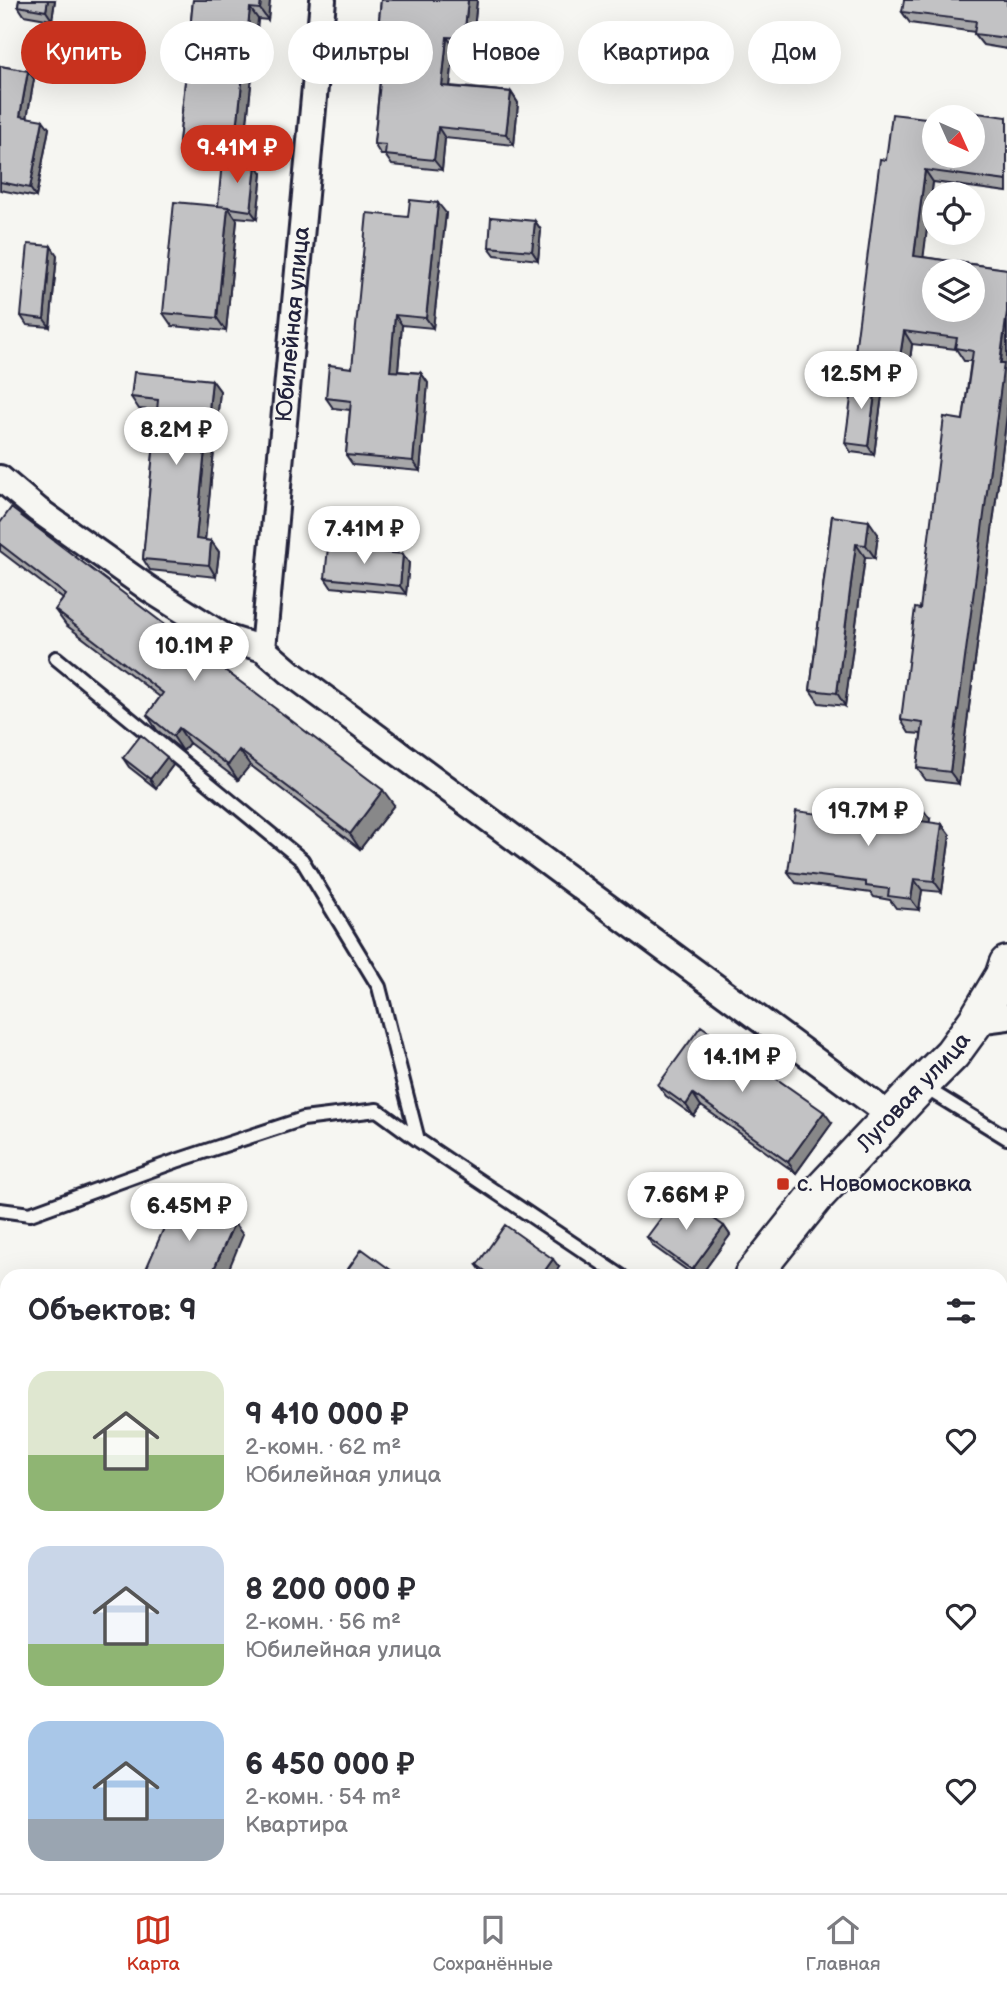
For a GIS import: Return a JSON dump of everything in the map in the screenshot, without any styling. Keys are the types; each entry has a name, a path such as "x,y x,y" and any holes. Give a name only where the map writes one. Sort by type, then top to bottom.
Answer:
{"street":[{"name":"Юбилейная улица","path":"264,649 323,0"},
{"path":"0,478 38,510 149,589 225,637 264,649 303,682 892,1117"},
{"name":"Луговая улица","path":"758,1269 816,1196 920,1085 991,1019 1007,964"}],"lane":[{"path":"56,658 302,860 379,987 418,1140"},
{"path":"920,1085 1007,1138"},
{"path":"0,1210 30,1214 303,1119 377,1110 611,1269"}],"building":[{"path":"19,0 48,0 46,11 18,6"},
{"path":"193,0 261,0 260,9 250,8 249,21 191,21"},
{"path":"381,0 468,0 466,21 447,21 442,86 511,92 506,134 438,127 434,160 385,155 386,145 374,144 380,84 433,84 433,21 379,21"},
{"path":"904,0 1007,0 1007,38 974,34 976,21 902,12"},
{"path":"0,66 21,70 21,84 26,84 20,116 43,120 30,188 0,182"},
{"path":"185,84 242,84 235,148 179,143"},
{"path":"892,114 922,118 922,168 985,168 985,114 1007,117 1007,181 925,170 914,256 935,259 922,259 922,322 985,322 985,266 1007,269 1007,312 1000,363 1004,363 950,772 917,768 923,723 901,720 915,608 920,609 944,417 963,420 973,351 955,348 957,338 904,331 900,357 855,352 880,159 886,160"},
{"path":"222,161 256,164 251,211 218,206"},
{"path":"410,200 438,203 426,318 395,315 390,371 421,373 413,461 346,455 351,401 326,398 329,365 352,368 367,213 408,217"},
{"path":"174,202 228,207 217,318 163,313"},
{"path":"491,217 535,221 532,251 489,247"},
{"path":"28,244 51,246 44,319 21,316"},
{"path":"134,372 212,380 196,539 211,541 209,565 143,559 158,400 131,397"},
{"path":"854,376 877,379 868,446 845,443"},
{"path":"11,508 383,790 350,834 239,750 228,765 179,728 173,736 147,715 163,693 55,610 66,595 0,544 0,523"},
{"path":"832,516 869,521 866,545 856,544 837,693 810,690"},
{"path":"328,547 403,554 400,586 325,578"},
{"path":"141,735 167,757 150,779 123,758"},
{"path":"876,802 922,808 920,821 942,824 934,881 914,879 911,899 888,896 889,889 866,886 866,882 788,872 796,811 874,821"},
{"path":"701,1026 824,1112 788,1162 693,1094 686,1105 658,1085"},
{"path":"679,1194 724,1226 693,1269 647,1237"},
{"path":"177,1198 234,1223 214,1269 146,1269"},
{"path":"505,1225 553,1259 546,1269 482,1269 477,1265"},
{"path":"362,1249 389,1269 348,1269"}],"place":[{"name":"с. Новомосковка","path":"783,1184"}]}
